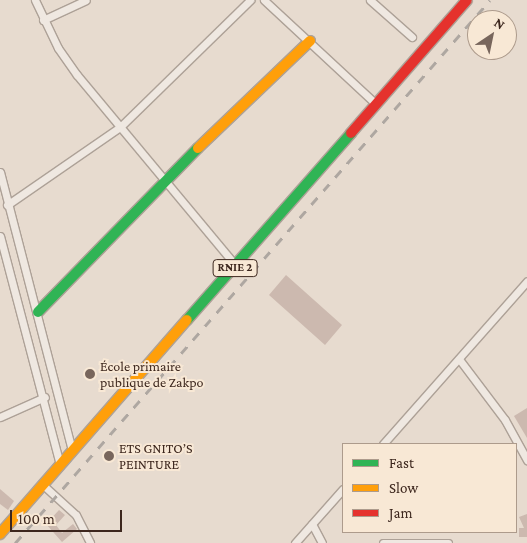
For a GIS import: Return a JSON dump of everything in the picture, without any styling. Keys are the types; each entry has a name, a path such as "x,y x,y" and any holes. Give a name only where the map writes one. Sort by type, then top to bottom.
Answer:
{"main road":[{"name":"RNIE 2","path":"0,534 72,450 236,267 467,0"},
{"path":"38,312 164,181 310,41"}],"street":[{"path":"35,0 43,20 77,74 236,267"},
{"path":"43,20 86,0"},
{"path":"7,205 120,127 250,0"},
{"path":"264,0 376,104"},
{"path":"370,0 412,37"},
{"path":"0,172 7,205 38,312 72,450"},
{"path":"0,236 7,272 45,397 60,465"},
{"path":"384,443 527,281"},
{"path":"459,359 505,420 527,460"},
{"path":"0,417 45,397"},
{"path":"42,484 76,515 90,543"},
{"path":"296,543 342,490"},
{"path":"312,524 322,543"},
{"path":"383,543 448,543"}],"building":[{"path":"286,275 342,325 325,345 269,295"},
{"path":"527,408 527,438 514,416"},
{"path":"0,489 14,501 8,510 0,504"},
{"path":"59,510 65,515 56,525 62,533 73,524 77,529 62,542 46,524"},
{"path":"527,514 527,537 519,537 519,528 524,528 519,517"}],"railway":[{"path":"15,543 490,0"}],"traffic: fast":[{"path":"187,320 351,133"},
{"path":"38,312 198,148"}],"traffic: slow":[{"path":"198,148 310,41"},
{"path":"0,534 187,320"}],"traffic: jam":[{"path":"351,133 467,0"}],"place":[{"name":"École primaire publique de Zakpo","path":"90,374"},
{"name":"ETS GNITO’S PEINTURE","path":"109,456"}]}
